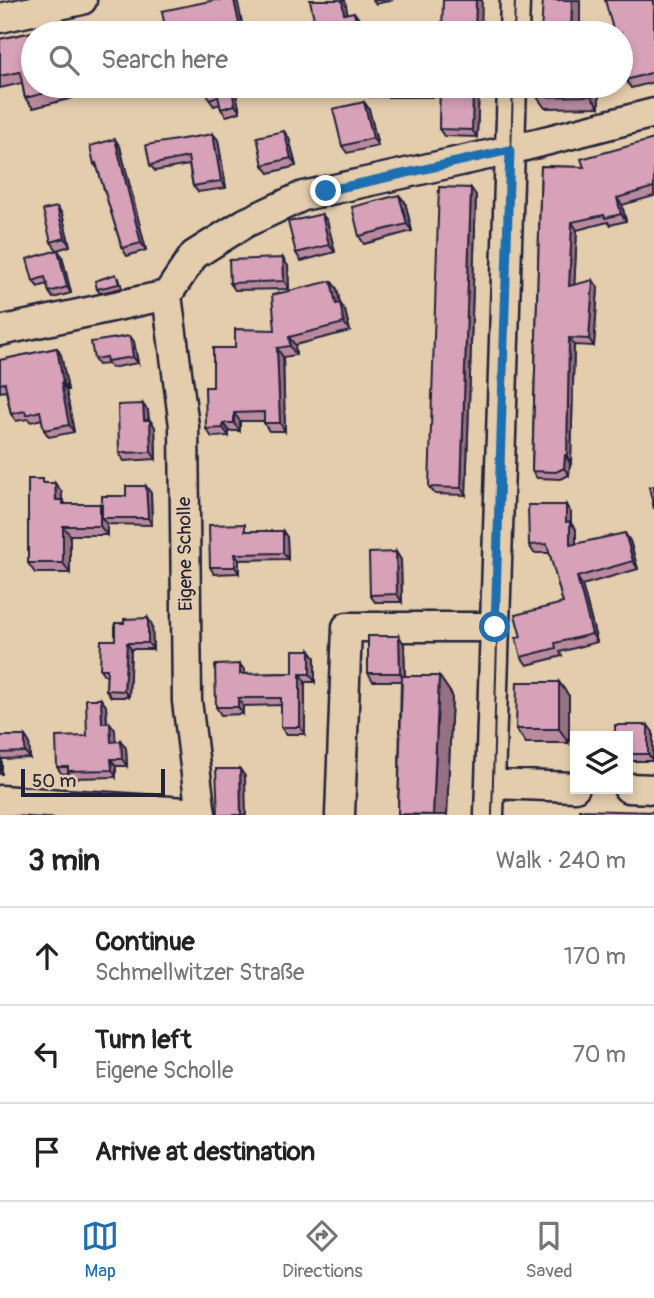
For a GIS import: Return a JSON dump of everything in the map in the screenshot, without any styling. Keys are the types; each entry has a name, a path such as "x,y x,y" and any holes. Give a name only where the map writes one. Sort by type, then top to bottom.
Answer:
{"street":[{"path":"0,18 82,0"},
{"path":"514,21 515,0"},
{"path":"489,815 512,98"},
{"path":"0,331 167,295 194,255 245,223 303,196 510,150 654,113"},
{"name":"Eigene Scholle","path":"0,800 201,814 187,701 184,426 167,295"},
{"path":"340,815 347,627 495,627"},
{"path":"490,784 570,787"},
{"path":"633,788 654,789"}],"building":[{"path":"215,0 234,0 238,21 164,21 162,11"},
{"path":"310,0 342,0 344,14 354,12 356,21 314,21"},
{"path":"443,0 476,0 475,21 442,21"},
{"path":"543,0 572,0 571,21 542,21"},
{"path":"605,0 654,0 654,72 633,78 633,21 611,21"},
{"path":"21,34 21,77 20,72 0,76 0,39"},
{"path":"218,98 234,98 235,105 221,109"},
{"path":"440,98 473,98 472,130 439,129"},
{"path":"364,102 373,138 342,146 333,109"},
{"path":"284,131 291,158 263,165 257,137"},
{"path":"213,134 221,181 193,186 188,157 150,165 146,145"},
{"path":"115,139 141,243 122,248 90,146"},
{"path":"654,139 654,187 617,198 621,214 572,222 569,286 593,280 589,339 569,338 567,456 565,455 564,468 556,472 532,471 541,166 584,167 581,159"},
{"path":"439,187 471,188 461,488 429,487"},
{"path":"399,195 407,224 359,236 352,207"},
{"path":"57,207 65,238 51,242 43,210"},
{"path":"322,214 329,245 296,253 288,222"},
{"path":"58,250 67,287 49,292 45,277 33,281 27,259"},
{"path":"283,258 284,281 230,283 229,260"},
{"path":"116,274 119,284 97,289 95,281"},
{"path":"331,281 344,323 289,337 290,346 277,348 280,423 264,423 264,412 234,413 234,423 223,423 223,428 206,429 205,387 213,387 213,348 235,348 235,329 275,330 272,295"},
{"path":"130,336 133,357 107,361 106,357 94,359 91,342"},
{"path":"57,348 69,425 44,430 40,411 26,415 25,411 11,414 5,383 0,384 0,360"},
{"path":"143,404 144,420 150,420 151,452 119,453 118,405"},
{"path":"28,479 43,479 43,483 55,483 56,500 63,500 63,504 100,504 100,526 63,526 63,563 28,563"},
{"path":"126,486 146,486 148,518 102,518 102,496 126,496"},
{"path":"654,486 654,509 649,487"},
{"path":"528,505 566,505 566,522 570,521 570,545 625,533 633,561 577,577 592,634 555,643 556,648 521,657 516,638 521,637 515,615 563,603 547,544 529,545"},
{"path":"245,524 245,531 283,531 283,553 235,554 235,567 210,567 209,525"},
{"path":"396,552 397,594 370,595 369,553"},
{"path":"148,618 148,643 127,643 124,691 106,690 107,669 100,669 101,640 115,640 115,623 124,623 124,619"},
{"path":"368,636 399,636 400,673 368,673"},
{"path":"293,650 310,650 310,674 300,674 300,727 281,727 281,698 238,698 238,707 216,707 215,665 240,664 240,674 293,673"},
{"path":"402,676 439,676 433,815 398,814"},
{"path":"517,682 559,682 559,729 516,729"},
{"path":"86,699 101,699 102,723 110,723 111,742 121,741 122,759 111,759 112,770 68,771 68,767 57,767 56,737 87,736"},
{"path":"615,725 648,725 648,754 633,754 633,731 615,731"},
{"path":"0,736 25,736 25,752 0,753"},
{"path":"216,769 240,769 241,815 218,815"},
{"path":"579,810 654,812 654,815 579,815"}],"tram line":[{"path":"514,21 515,0"},
{"path":"492,815 513,98"}],"route":[{"path":"326,191 510,150 495,627"}]}
